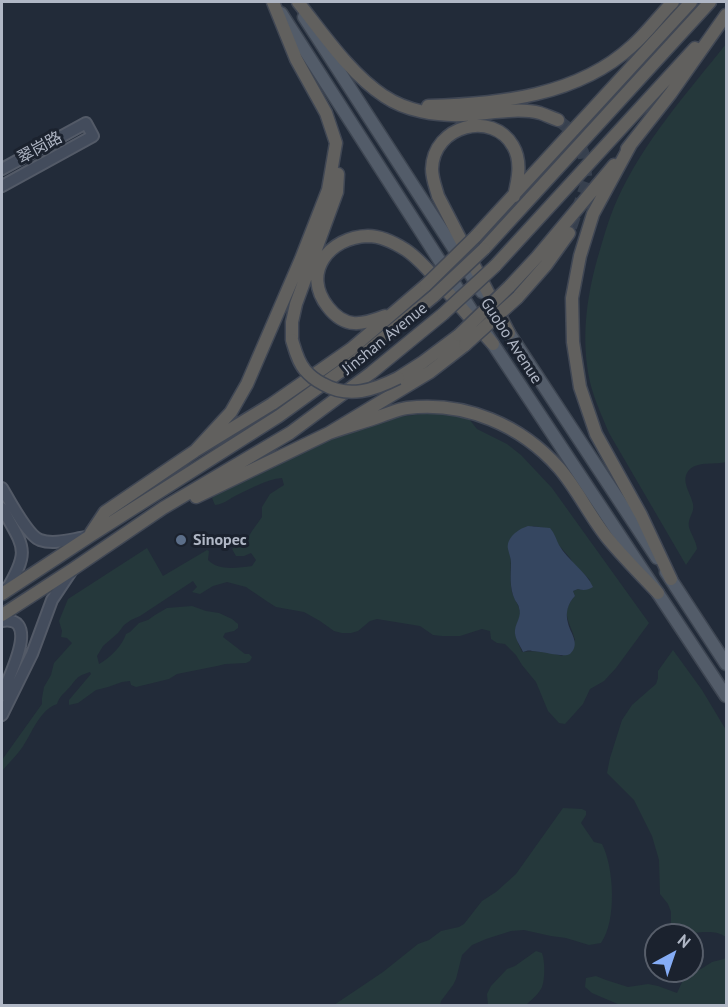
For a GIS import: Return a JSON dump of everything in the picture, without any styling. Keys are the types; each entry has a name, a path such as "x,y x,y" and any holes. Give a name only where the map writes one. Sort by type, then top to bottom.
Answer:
{"highway":[{"path":"273,2 296,59 326,112 336,143 339,168 337,192 296,304 292,322 292,340 305,370 331,389 362,392 378,388 398,378 462,340"},
{"path":"296,2 362,78 384,97 431,113 460,115 519,111 539,113 558,120"},
{"path":"405,106 470,105 521,97 559,87 597,71 632,46 673,2"},
{"path":"90,536 105,512 351,349 426,285 476,237 691,2"},
{"name":"Jinshan Avenue","path":"4,592 279,416 358,359 434,296 484,249 710,2"},
{"path":"513,292 537,257 671,93 726,15"},
{"name":"Jinshan Avenue","path":"2,615 163,508 290,433 371,373 443,314 495,266 726,15"},
{"path":"509,333 438,196 432,167 436,152 446,136 460,128 477,125 494,129 506,137 514,147 518,162 518,179 514,196"},
{"path":"195,451 231,412 247,384 328,190 336,143"},
{"path":"631,144 593,214 580,256 572,298 573,342 580,387 596,434 641,515 671,579"},
{"path":"144,522 329,433 430,372 513,292 546,265 569,232"},
{"path":"394,312 361,324 346,321 333,314 322,300 317,285 318,271 324,256 334,246 352,238 370,236 389,241 408,251 425,266 493,344"},
{"path":"329,433 405,408 436,406 479,414 500,423 521,434 542,450 560,469 608,538 658,593"}],"main road":[{"name":"Guobo Avenue","path":"273,2 493,344 726,696"},
{"name":"Guobo Avenue","path":"296,2 726,664"},
{"name":"翠岗路","path":"2,169 86,123 93,136 2,186"},
{"path":"2,488 31,535 40,540 60,542 90,536"},
{"path":"2,508 21,541 23,550 19,568 4,592"},
{"path":"2,715 32,654 52,600 73,569"},
{"path":"2,621 16,622 21,633 20,649 2,695"}],"shaded area":[{"path":"726,44 726,462 698,465 687,473 686,482 693,507 689,527 697,549 686,565 609,433 601,414 587,367 586,321 597,260 617,200 653,138"},
{"path":"445,414 469,419 477,429 507,444 521,455 552,488 649,623 616,668 604,681 590,689 583,704 565,724 559,723 548,711 536,682 516,655 505,644 491,639 490,631 482,629 460,636 442,636 433,635 420,626 377,619 370,621 358,631 342,633 334,631 304,612 276,607 246,587 227,582 213,586 200,594 192,592 197,587 193,581 124,625 103,646 97,656 99,664 115,651 126,634 139,623 167,608 192,606 219,613 238,624 238,628 225,633 223,637 245,654 249,654 252,657 250,661 177,674 169,679 136,687 131,685 130,681 122,682 96,690 78,703 69,705 69,700 91,674 90,672 84,674 75,680 57,704 44,712 23,747 2,771 2,760 42,704 44,687 51,675 54,663 72,643 67,638 61,637 59,621 68,599 147,548 163,576 207,550 209,551 208,560 217,566 228,568 252,566 256,560 251,553 236,556 232,549 247,539 262,517 262,507 270,494 284,485 282,478 270,480 215,505 212,498 218,493 332,439 398,417","holes":["533,526 544,528 590,580 583,590 573,591 575,596 570,602 567,613 575,640 562,656 552,653 522,652 516,635 520,612 511,587 510,553"]},
{"path":"673,650 702,690 726,730 726,937 713,932 704,932 704,923 671,923 668,904 660,894 659,860 652,836 634,800 607,773 622,720 632,705 656,684 658,671"},
{"path":"563,808 586,811 581,823 594,842 602,844 606,854 611,880 612,908 610,921 601,943 589,945 524,930 511,931 472,945 462,955 456,979 440,1005 334,1005 383,972 418,944 429,940 441,931 464,924 482,901 516,874"},
{"path":"536,951 542,953 544,961 544,979 537,994 526,1005 488,1005 487,994 491,986 507,969"},
{"path":"726,957 726,1005 620,1005 592,993 585,987 586,978 596,976 628,987 648,984 677,993 682,983 704,983 704,967"}],"water":[{"path":"528,526 550,528 563,551 593,587 573,591 575,596 569,605 567,616 575,646 567,655 523,652 515,636 520,611 512,590 508,545 514,534"}],"tunnel":[{"path":"558,120 572,131 583,152 587,182 569,233"}],"place":[{"name":"Sinopec","path":"181,540"}]}
